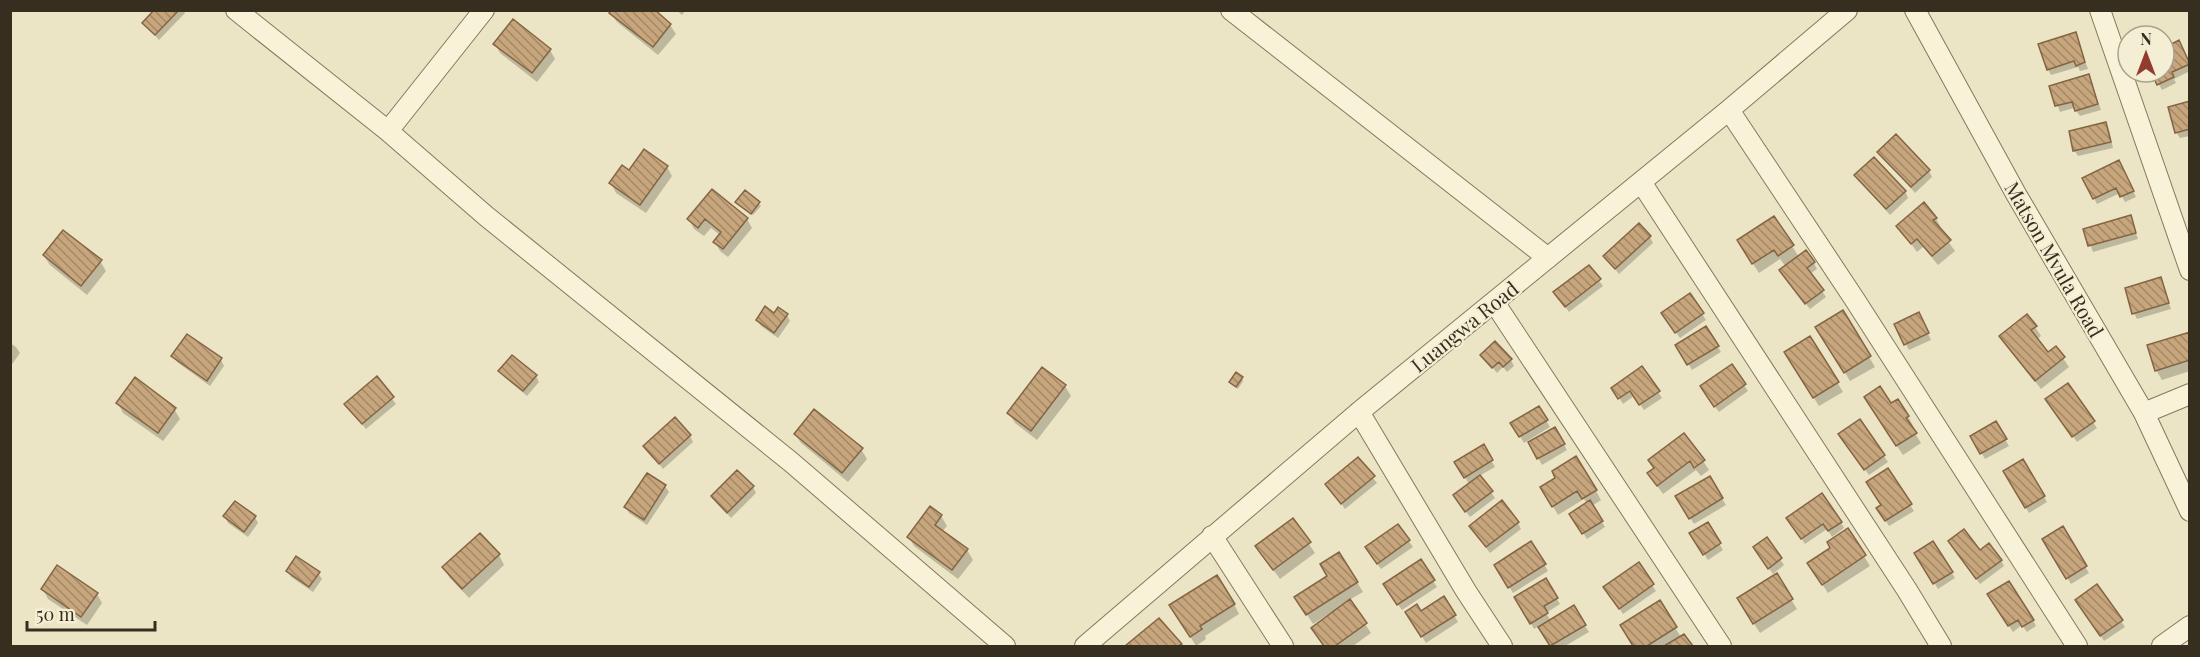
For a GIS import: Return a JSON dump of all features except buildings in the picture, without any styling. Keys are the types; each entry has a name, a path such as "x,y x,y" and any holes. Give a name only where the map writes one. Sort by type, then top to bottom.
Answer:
{"street":[{"path":"236,10 388,131 486,216 791,462 1005,646"},
{"path":"388,131 484,10"},
{"path":"1231,10 1548,258"},
{"name":"Luangwa Road","path":"1085,646 1359,412 1729,110 1847,10"},
{"name":"Matson Mvula Road","path":"1915,10 2022,204 2144,413 2190,511"},
{"path":"2100,10 2190,270"},
{"path":"1729,110 1855,300 2077,646"},
{"path":"1641,182 1907,590 1941,646"},
{"path":"1494,302 1721,646"},
{"path":"2144,413 2190,394"},
{"path":"1359,412 1502,646"},
{"path":"1212,537 1283,646"},
{"path":"2162,646 2190,626"}]}
